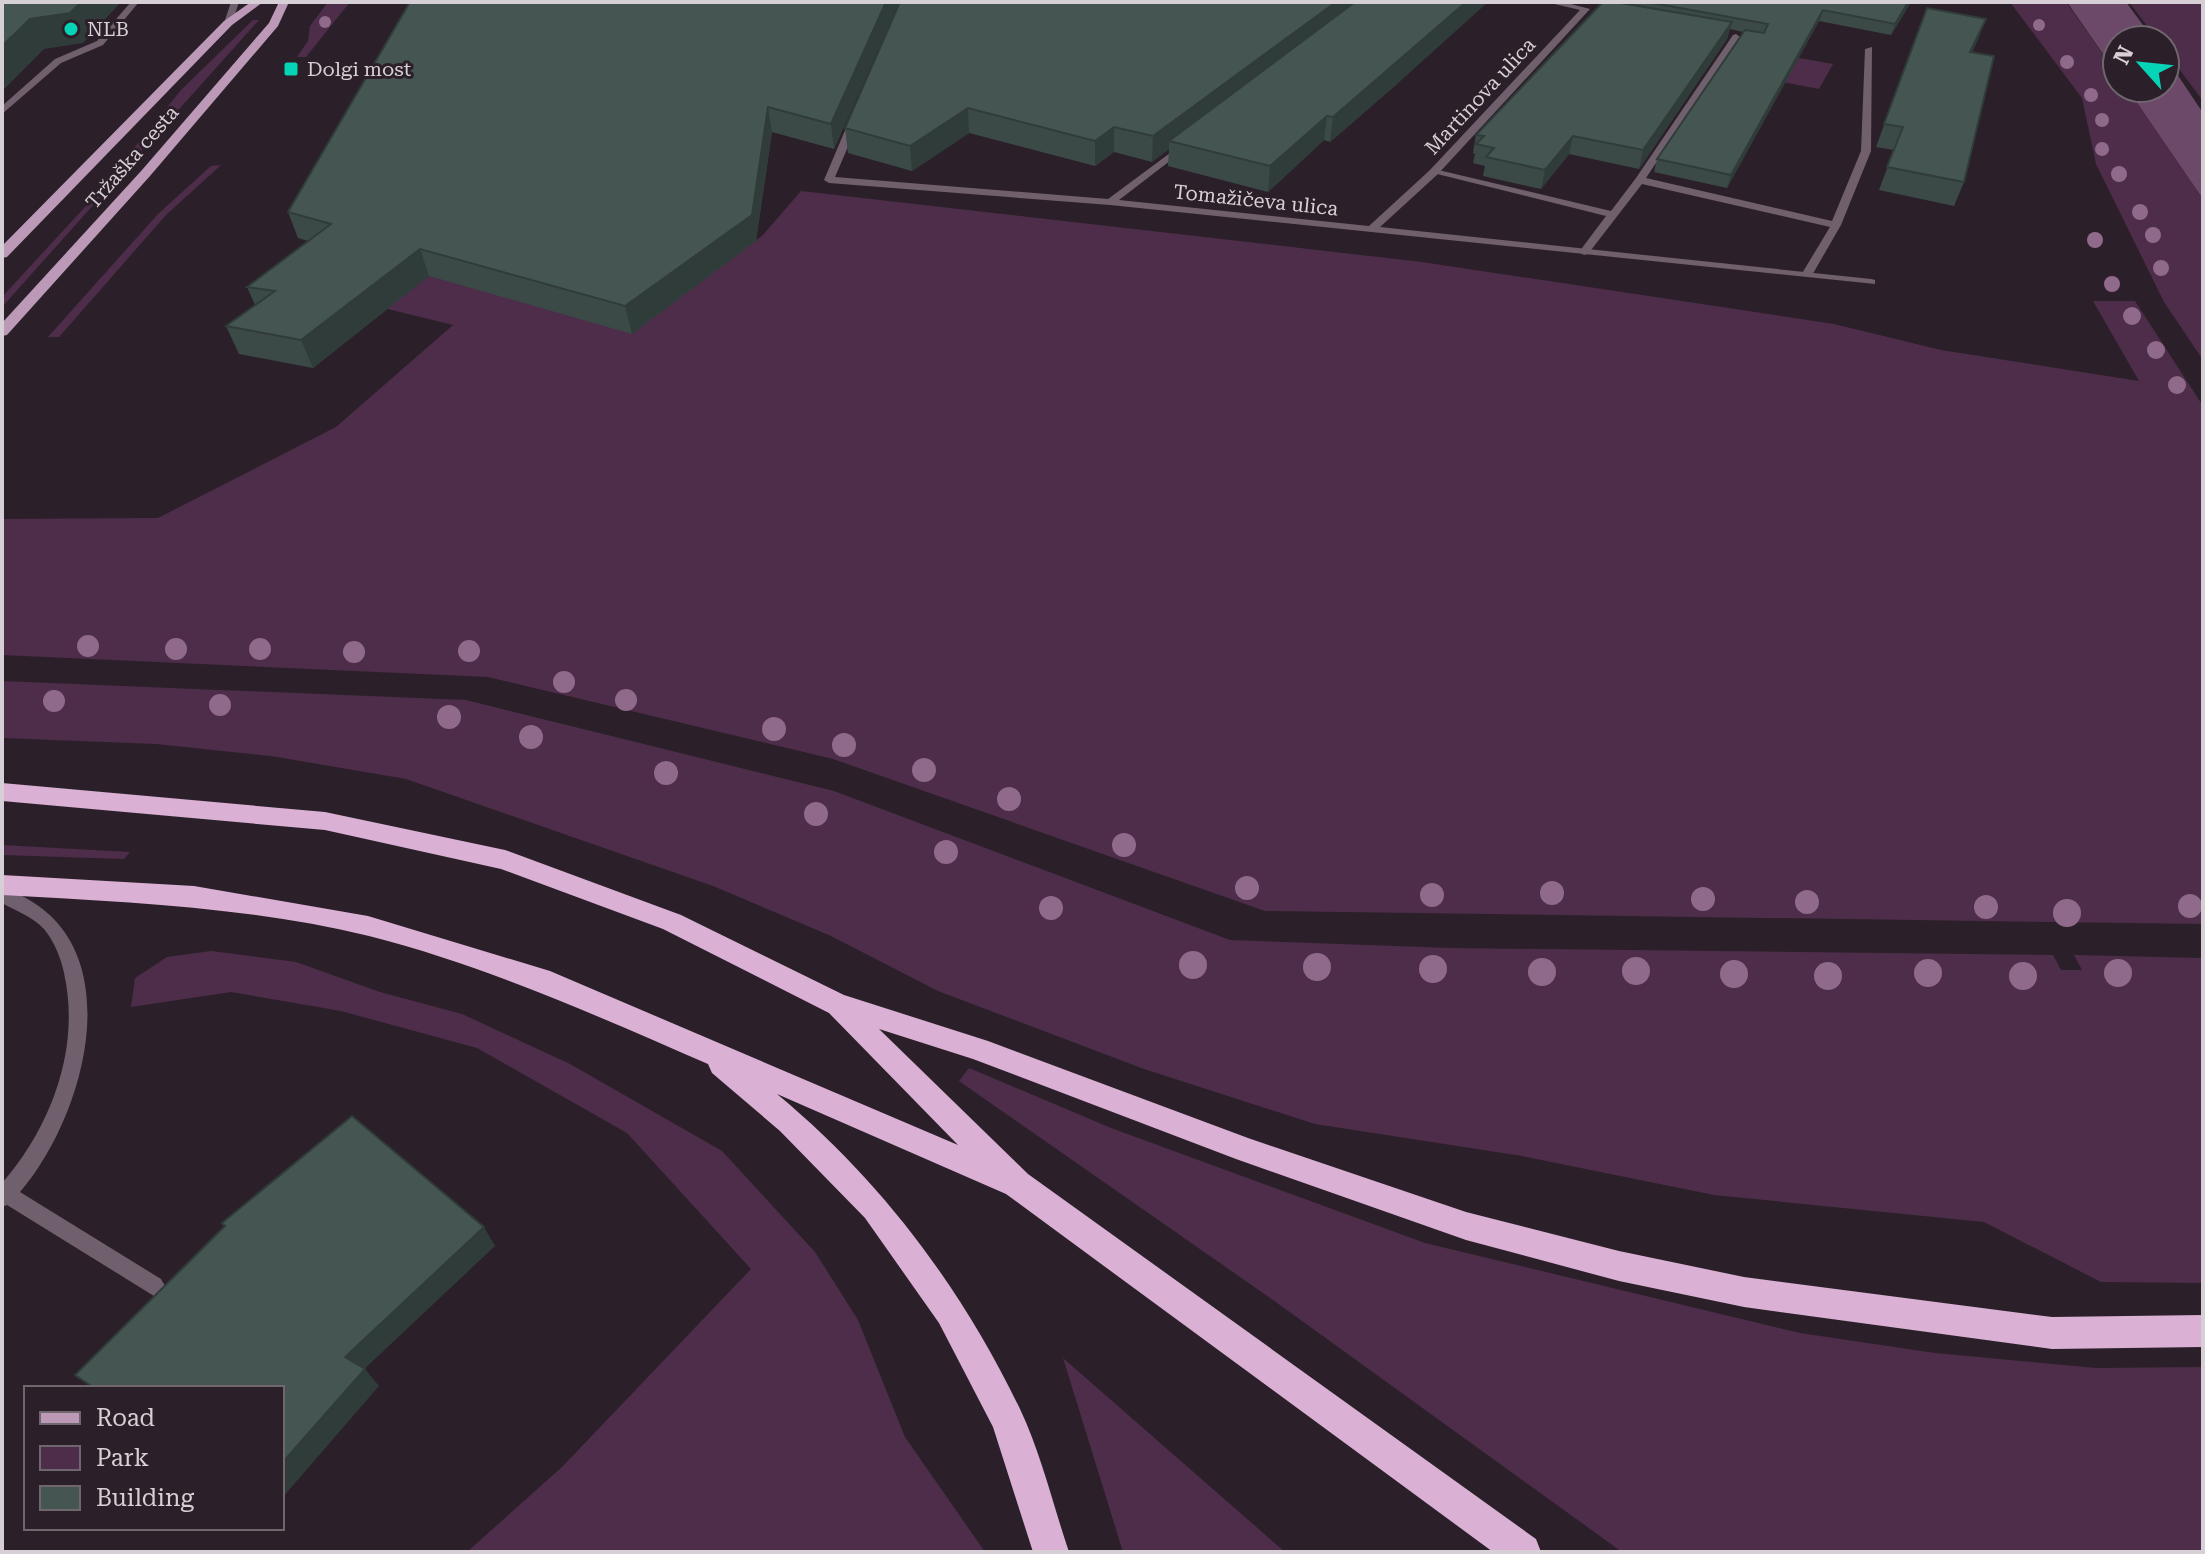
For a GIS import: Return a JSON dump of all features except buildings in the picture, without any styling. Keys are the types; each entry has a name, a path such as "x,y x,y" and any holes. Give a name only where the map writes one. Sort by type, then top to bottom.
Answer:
{"highway":[{"path":"2,783 28,791"},
{"path":"2,792 28,791 325,821 505,860 672,922 836,1004 978,1049 1246,1150 1466,1226 1619,1266 1744,1292 2052,1333 2203,1331"},
{"path":"2,885 194,896 368,926 540,979 1017,1184"},
{"path":"836,1004 1017,1184 1523,1552"},
{"path":"702,1048 790,1122 876,1208 950,1312 1008,1421 1051,1552"}],"main road":[{"name":"Tržaška cesta","path":"2,254 228,23 258,2"},
{"name":"Tržaška cesta","path":"2,332 274,24 284,2"}],"street":[{"path":"2,111 58,61 100,43 135,2"},
{"path":"228,23 235,2"},
{"path":"1550,2 1601,12"},
{"name":"Martinova ulica","path":"1371,230 1434,172 1586,9"},
{"path":"1721,34 1748,38"},
{"path":"1584,252 1640,180 1736,37"},
{"path":"1807,275 1836,225 1866,151 1869,49"},
{"name":"Tomažičeva ulica","path":"858,112 829,180 1110,202 1871,282"},
{"path":"1110,202 1198,135"},
{"name":"Martinova ulica","path":"1434,172 1615,215"},
{"path":"1640,180 1836,225"},
{"path":"2,895 52,926 76,978 79,1035 66,1092 40,1148 4,1196 154,1286"}],"green space":[{"path":"328,2 350,2 306,57 297,57 308,41 310,26"},
{"path":"2010,2 2066,2 2101,51 2101,104 2138,104 2203,199 2203,360 2164,302 2096,164 2082,98"},
{"path":"2129,2 2203,2 2203,101 2181,71 2181,24 2146,24"},
{"path":"253,20 259,20 2,307 2,297 96,195 181,90"},
{"path":"1765,52 1833,64 1819,89 1750,76"},
{"path":"221,165 166,215 59,337 48,337 158,214 211,166"},
{"path":"801,191 1422,262 1834,324 1941,350 2139,381 2093,301 2135,301 2203,406 2203,924 1265,911 833,759 488,677 2,655 2,519 158,518 336,427 453,325 298,287 307,241 631,333 762,236"},
{"path":"2,681 466,700 834,791 1230,940 1450,948 2053,955 2061,970 2082,970 2074,955 2203,958 2203,1283 2101,1282 1984,1222 1714,1195 1522,1156 1315,1124 1144,1069 938,991 831,936 713,886 406,779 271,756 156,744 2,738"},
{"path":"2,845 130,852 124,859 2,855"},
{"path":"211,951 296,962 380,992 462,1014 570,1064 722,1151 815,1252 858,1320 905,1437 985,1552 467,1552 562,1467 751,1269 627,1133 477,1048 341,1011 231,992 131,1007 135,978 167,957"},
{"path":"969,1068 1111,1128 1425,1243 1800,1333 1935,1353 2096,1368 2203,1367 2203,1552 1622,1552 1273,1300 959,1081"},
{"path":"1063,1358 1285,1552 1123,1552"}],"shaded area":[{"path":"2067,2 2126,2 2142,24 2101,24 2101,51"},
{"path":"2181,80 2203,113 2203,199 2138,104 2181,104"}],"place":[{"name":"NLB","path":"71,29"},
{"name":"Dolgi most","path":"291,69"}]}
